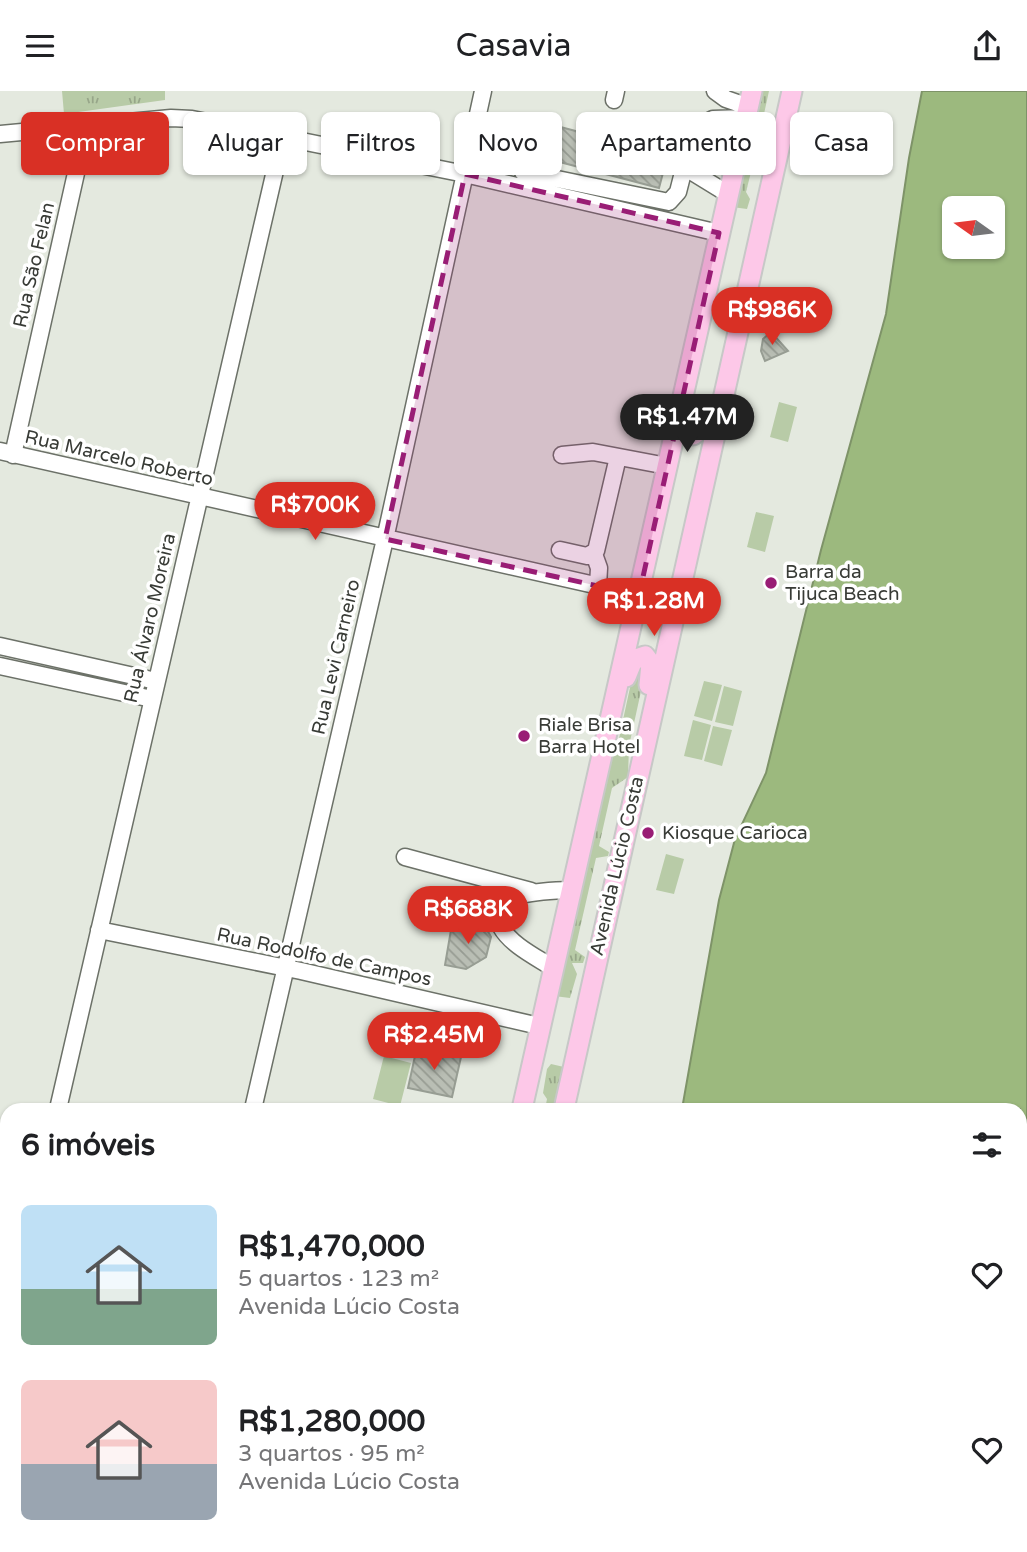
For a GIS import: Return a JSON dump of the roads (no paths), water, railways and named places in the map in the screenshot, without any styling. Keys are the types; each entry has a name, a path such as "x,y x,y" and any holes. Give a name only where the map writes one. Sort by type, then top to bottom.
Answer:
{"main road":[{"name":"Avenida Lúcio Costa","path":"565,1103 724,381 792,91"},
{"name":"Avenida Lúcio Costa","path":"523,1103 749,105"},
{"path":"688,371 684,427 694,435 706,426 724,381"},
{"path":"609,717 633,660 645,656 651,664 646,738"}],"street":[{"name":"Rua Levi Carneiro","path":"478,112 483,91"},
{"path":"715,91 726,99 749,105"},
{"path":"731,112 749,105"},
{"path":"0,134 21,132"},
{"path":"307,140 454,172"},
{"name":"Rua São Felan","path":"7,453 75,175"},
{"name":"Rua Álvaro Moreira","path":"59,1103 274,175"},
{"name":"Rua Levi Carneiro","path":"254,1103 385,539 465,175"},
{"path":"469,175 719,233"},
{"path":"541,175 665,203 675,198 682,175"},
{"path":"697,175 728,194"},
{"path":"562,455 588,452 667,466"},
{"name":"Rua Marcelo Roberto","path":"7,453 639,595"},
{"path":"598,586 599,568 594,554 618,457"},
{"path":"559,550 587,556 594,554"},
{"path":"0,646 156,681"},
{"path":"0,666 152,699"},
{"path":"405,857 533,891"},
{"path":"552,968 517,944 501,927 498,917 501,907 510,898 533,891 570,890"},
{"name":"Rua Rodolfo de Campos","path":"99,930 286,968 539,1026"}],"place":[{"name":"Barra da Tijuca Beach","path":"771,583"},
{"name":"Riale Brisa Barra Hotel","path":"524,736"},
{"name":"Kiosque Carioca","path":"648,833"}]}
